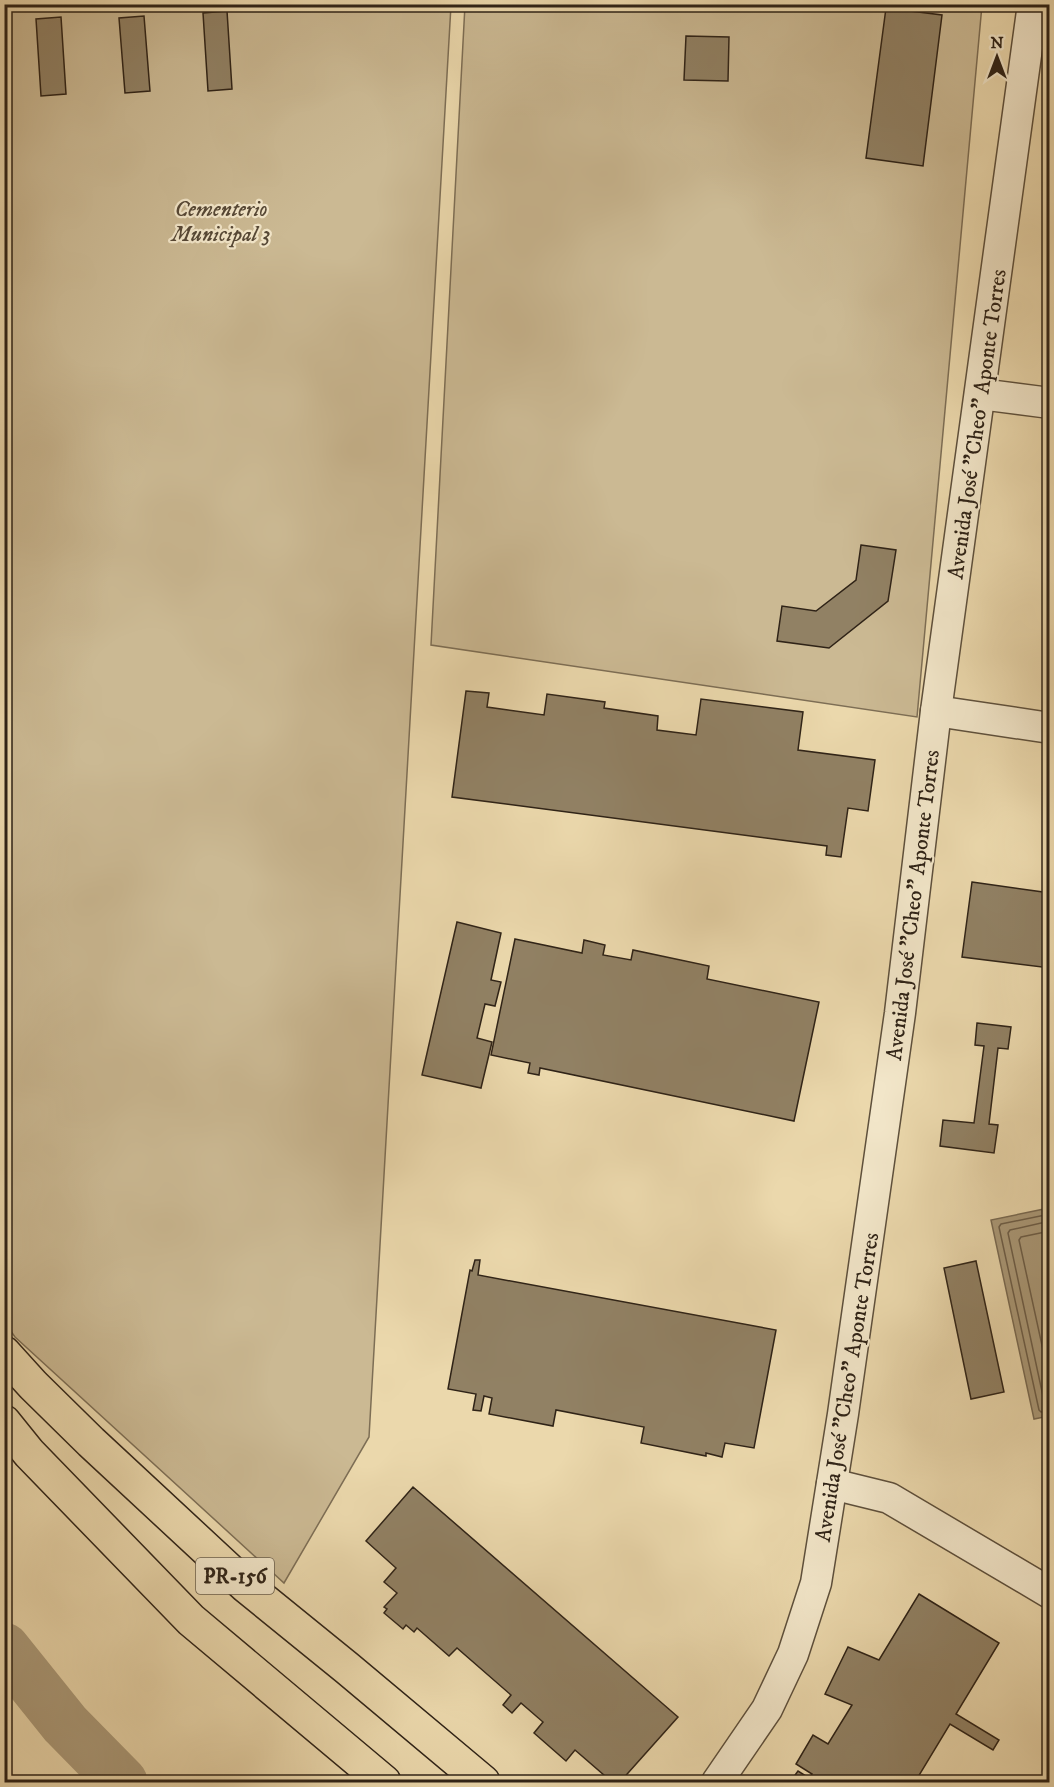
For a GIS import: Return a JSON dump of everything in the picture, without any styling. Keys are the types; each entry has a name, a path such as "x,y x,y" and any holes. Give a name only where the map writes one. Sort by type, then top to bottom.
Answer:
{"main road":[{"name":"PR-156","path":"4,1353 91,1442 246,1586 483,1782"},
{"name":"PR-156","path":"4,1422 29,1453 191,1620 384,1782"}],"street":[{"name":"Avenida José \"Cheo\" Aponte Torres","path":"717,1782 767,1709 793,1654 816,1583 900,1013 936,711 1033,4"},
{"path":"980,394 1050,403"},
{"path":"936,711 1050,728"},
{"path":"832,1484 890,1498 1050,1593"}],"green space":[{"name":"Cementerio Municipal 3","path":"4,5 451,5 369,1437 284,1583 15,1337 5,1323"},
{"path":"465,5 982,5 917,717 431,645"}],"water":[{"path":"1049,1208 1049,1416 1034,1419 991,1220"}],"building":[{"path":"886,8 942,15 923,166 866,158"},
{"path":"227,11 232,89 208,91 203,13"},
{"path":"144,16 150,91 125,93 119,18"},
{"path":"61,17 66,94 41,96 36,19"},
{"path":"686,36 729,37 728,81 684,80"},
{"path":"861,545 896,550 888,601 829,648 777,641 782,606 816,611 856,580"},
{"path":"466,691 489,693 487,707 544,715 547,694 605,702 604,708 658,716 657,730 696,735 701,699 803,712 798,750 875,760 868,811 848,808 841,857 826,855 827,846 452,797"},
{"path":"972,882 1050,893 1050,968 962,957"},
{"path":"457,922 501,933 491,980 501,982 495,1006 485,1004 477,1038 492,1042 481,1088 422,1075"},
{"path":"515,939 582,953 584,940 605,945 603,955 631,960 633,950 709,966 707,979 819,1002 794,1121 540,1068 539,1075 528,1073 530,1063 491,1055"},
{"path":"977,1023 1011,1027 1008,1049 998,1048 989,1124 998,1125 994,1153 940,1146 943,1120 974,1123 984,1046 975,1045"},
{"path":"475,1260 480,1260 478,1275 776,1330 754,1448 725,1443 722,1457 706,1453 706,1456 641,1443 644,1427 556,1410 553,1426 489,1414 492,1398 484,1396 481,1411 473,1410 476,1394 448,1389 470,1270 472,1271"},
{"path":"976,1261 1004,1392 971,1399 944,1268"},
{"path":"413,1487 678,1717 620,1782 612,1782 575,1750 566,1761 534,1733 543,1722 521,1703 512,1713 503,1705 511,1695 457,1648 449,1656 417,1628 414,1632 406,1625 403,1629 384,1613 387,1609 384,1607 397,1593 384,1582 396,1568 366,1541"},
{"path":"919,1594 999,1643 956,1714 999,1740 993,1750 950,1724 915,1782 790,1782 798,1771 809,1778 812,1774 796,1764 813,1735 828,1744 852,1705 825,1694 848,1647 879,1660"}],"waterway":[{"path":"4,1648 65,1724 122,1782"}]}
